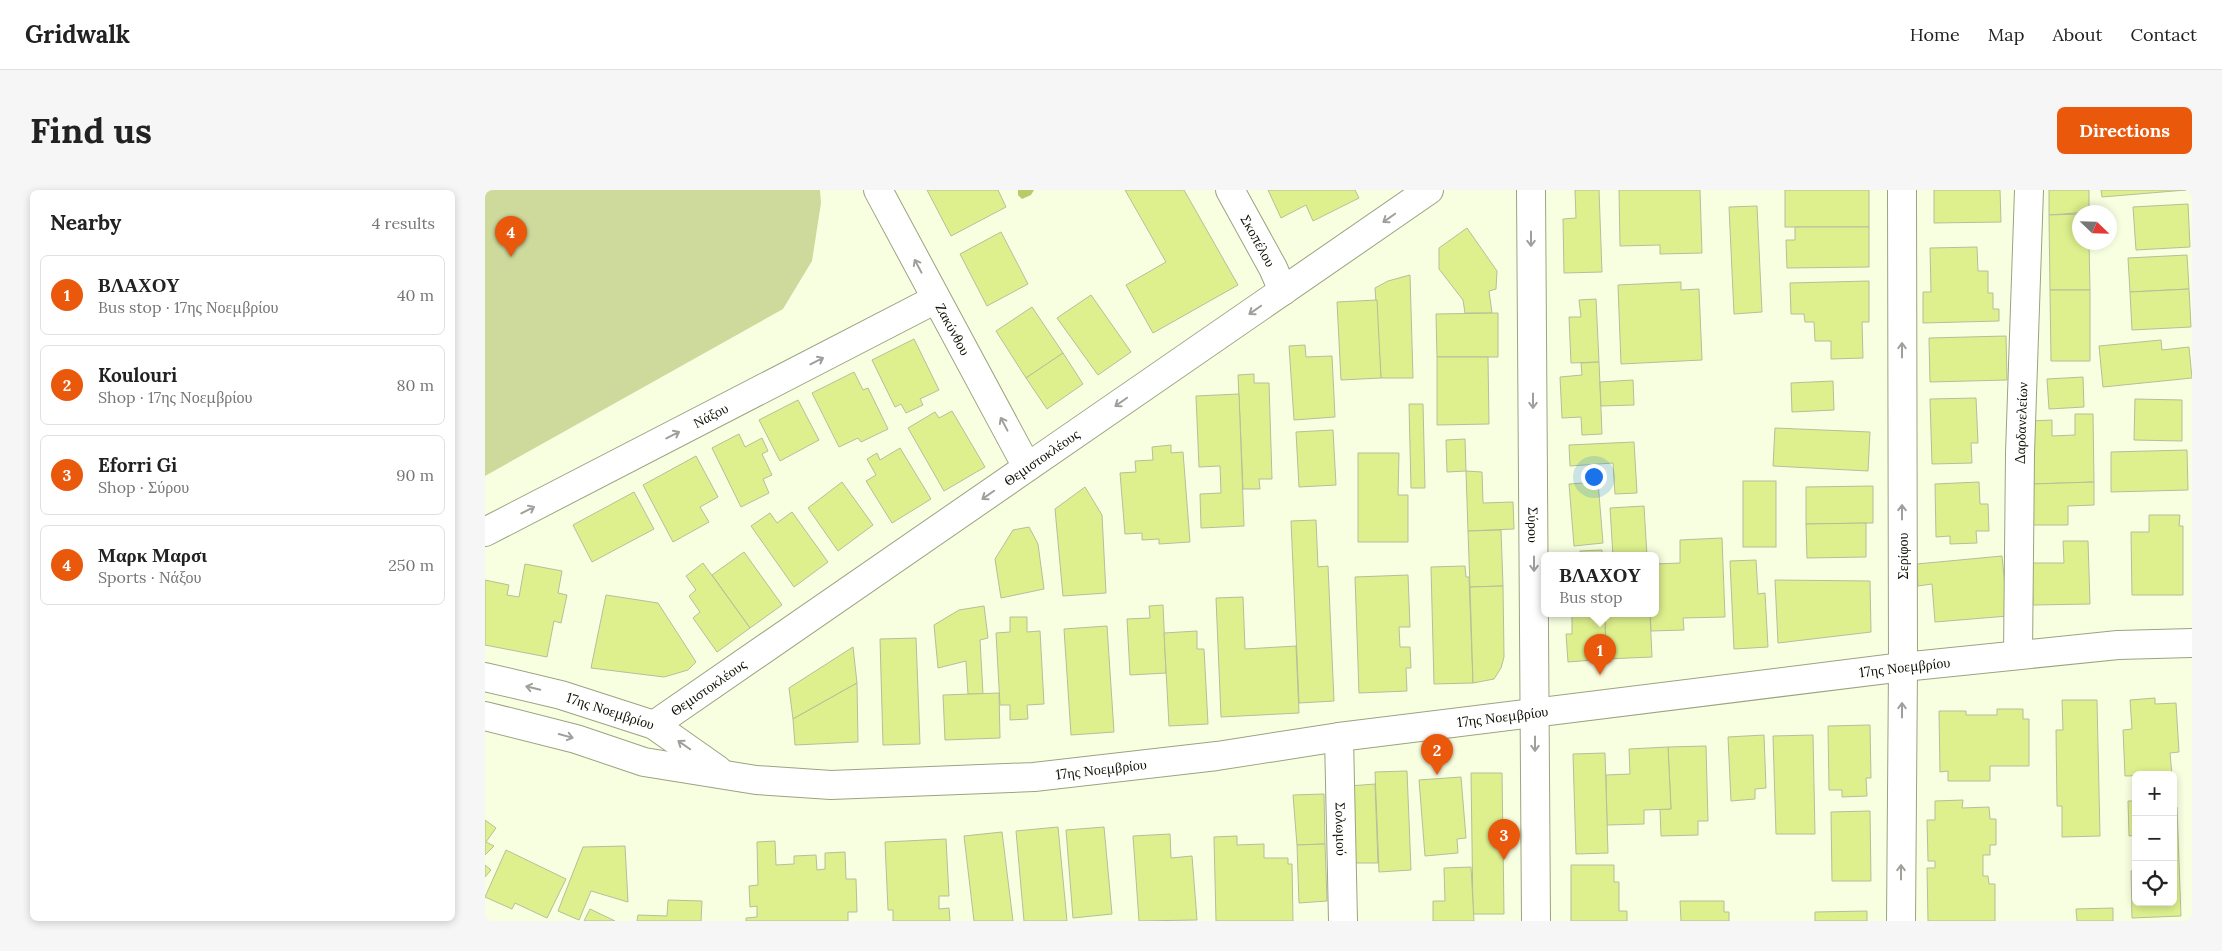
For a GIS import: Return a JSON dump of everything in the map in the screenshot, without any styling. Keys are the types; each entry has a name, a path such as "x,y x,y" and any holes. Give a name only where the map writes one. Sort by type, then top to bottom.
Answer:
{"street":[{"name":"Ζακύνθου","path":"878,190 1027,467"},
{"name":"Σκοπέλου","path":"1230,190 1273,268 1283,291"},
{"name":"Θεμιστοκλέους","path":"654,725 1429,190"},
{"name":"Σύρου","path":"1531,190 1536,921"},
{"name":"Σερίφου","path":"1901,921 1903,667 1902,190"},
{"name":"Δαρδανελείων","path":"2018,655 2020,453 2029,190"},
{"name":"Νάξου","path":"485,532 936,299"},
{"name":"17ης Νοεμβρίου","path":"485,716 576,738 644,762 756,780 831,785 1034,777 1217,756 1339,737 1903,667 2118,645 2192,643"},
{"name":"17ης Νοεμβρίου","path":"485,677 561,695 654,725 724,774"},
{"name":"Σολωμού","path":"1339,737 1343,921"}],"shaded area":[{"path":"485,190 820,190 821,203 812,261 783,309 485,476"},
{"path":"1018,190 1034,190 1031,195 1022,199 1018,195"}],"building":[{"path":"927,190 998,190 1006,207 951,236"},
{"path":"1125,190 1184,190 1238,285 1153,333 1126,285 1166,262"},
{"path":"1268,190 1355,190 1359,198 1313,221 1306,205 1281,218"},
{"path":"1575,190 1599,190 1602,272 1564,273 1563,219 1576,218"},
{"path":"1619,190 1700,190 1702,253 1660,254 1660,245 1620,246"},
{"path":"1785,190 1869,190 1869,227 1785,227"},
{"path":"1934,190 2000,190 2001,222 1934,223"},
{"path":"2049,190 2089,190 2089,205 2072,205 2072,213 2049,215"},
{"path":"2101,190 2186,190 2102,197"},
{"path":"2188,204 2190,247 2136,250 2133,207"},
{"path":"1757,206 1762,312 1734,314 1729,207"},
{"path":"2072,214 2072,250 2089,250 2090,290 2050,290 2049,215"},
{"path":"1795,227 1869,227 1869,267 1787,268 1786,240 1795,240"},
{"path":"1467,228 1497,271 1496,289 1489,291 1492,313 1465,313 1463,300 1439,269 1439,248"},
{"path":"1001,232 1028,284 987,306 960,254"},
{"path":"1977,247 1978,271 1988,271 1988,293 1993,293 1993,309 1999,309 1999,321 1923,323 1923,292 1931,292 1930,248"},
{"path":"2187,255 2189,289 2130,292 2128,258"},
{"path":"1410,275 1413,378 1381,378 1375,288 1388,281"},
{"path":"1869,281 1869,322 1862,322 1863,358 1831,359 1831,341 1815,341 1814,322 1805,322 1804,314 1791,314 1790,283"},
{"path":"1681,282 1681,290 1699,289 1702,360 1621,364 1618,285"},
{"path":"2189,289 2191,327 2132,330 2130,292"},
{"path":"2050,290 2090,290 2090,361 2051,361"},
{"path":"1091,295 1131,352 1098,375 1057,318"},
{"path":"1596,299 1599,362 1571,363 1569,317 1581,317 1579,300"},
{"path":"1377,300 1381,378 1341,380 1337,302"},
{"path":"1032,307 1063,353 1026,378 996,331"},
{"path":"1498,313 1498,357 1437,357 1436,314"},
{"path":"2006,336 2007,380 1930,382 1929,338"},
{"path":"914,339 939,390 920,399 923,405 906,413 901,404 895,407 872,360"},
{"path":"2161,340 2162,350 2189,347 2192,378 2103,387 2099,346"},
{"path":"1305,345 1306,357 1332,356 1335,417 1294,420 1289,346"},
{"path":"1063,353 1083,384 1047,409 1026,378"},
{"path":"1437,357 1488,357 1489,424 1437,425"},
{"path":"1599,362 1602,434 1582,435 1581,417 1562,418 1560,377 1582,375 1581,363"},
{"path":"854,372 863,390 868,388 888,429 861,442 858,438 839,447 812,393"},
{"path":"1254,374 1254,383 1269,383 1272,479 1259,479 1260,489 1243,489 1238,375"},
{"path":"2083,377 2084,407 2049,409 2047,379"},
{"path":"1633,380 1634,405 1601,406 1600,382"},
{"path":"1833,381 1834,410 1792,412 1791,383"},
{"path":"1239,394 1244,526 1201,528 1200,494 1221,493 1220,466 1199,467 1196,396"},
{"path":"1976,398 1978,443 1971,443 1972,463 1932,464 1930,399"},
{"path":"2135,399 2182,400 2182,441 2134,440"},
{"path":"798,400 819,440 780,461 759,420"},
{"path":"1409,404 1423,404 1425,488 1411,488"},
{"path":"952,411 985,467 944,491 908,428 935,412 939,418"},
{"path":"2075,414 2093,414 2094,482 2032,484 2031,421 2052,420 2052,436 2075,435"},
{"path":"1775,428 1870,432 1868,471 1773,466"},
{"path":"1333,430 1336,485 1299,487 1296,432"},
{"path":"739,434 745,447 762,438 768,451 762,454 772,475 763,479 769,493 741,507 712,448"},
{"path":"1465,439 1466,471 1447,472 1446,440"},
{"path":"1634,442 1637,493 1615,494 1613,463 1570,466 1569,445"},
{"path":"1171,445 1171,453 1183,452 1190,542 1159,544 1159,539 1142,540 1142,533 1125,534 1120,473 1136,472 1135,461 1153,460 1152,447"},
{"path":"900,448 931,499 892,523 866,481 876,475 867,459 877,453 880,460"},
{"path":"2187,450 2188,490 2111,492 2111,452"},
{"path":"1358,453 1399,453 1398,495 1408,495 1408,542 1358,542"},
{"path":"696,456 718,497 700,507 709,522 673,542 643,485"},
{"path":"1466,471 1482,472 1483,503 1513,502 1514,529 1468,531"},
{"path":"1743,481 1776,481 1776,547 1743,547"},
{"path":"842,482 873,525 838,551 808,508"},
{"path":"1598,482 1603,543 1574,546 1569,484"},
{"path":"1979,482 1980,504 1988,504 1989,531 1976,531 1977,543 1950,544 1950,536 1936,537 1935,484"},
{"path":"2094,482 2094,505 2068,506 2068,525 2032,525 2032,484"},
{"path":"1873,486 1873,523 1806,524 1806,487"},
{"path":"1085,487 1102,515 1106,593 1063,596 1055,509"},
{"path":"634,492 654,529 592,562 573,525"},
{"path":"1644,506 1647,552 1613,552 1610,508"},
{"path":"792,512 828,562 794,587 751,526 770,513 777,523"},
{"path":"2149,515 2180,515 2179,526 2183,526 2183,595 2132,595 2131,532 2149,532"},
{"path":"1316,520 1318,567 1328,566 1334,701 1299,703 1291,521"},
{"path":"1866,523 1866,557 1807,558 1806,524"},
{"path":"1029,527 1038,544 1044,589 1001,598 995,559 1013,530"},
{"path":"1501,530 1503,586 1470,587 1468,531"},
{"path":"1722,538 1725,617 1683,618 1684,630 1651,631 1650,617 1659,617 1659,564 1680,563 1680,540"},
{"path":"2063,541 2088,541 2090,604 2033,605 2032,563 2064,563"},
{"path":"1602,550 1602,552 1580,552"},
{"path":"744,552 782,605 750,628 712,575"},
{"path":"2002,556 2008,616 1935,622 1932,584 1918,586 1917,564"},
{"path":"1756,560 1758,594 1765,593 1768,647 1734,649 1730,561"},
{"path":"703,563 750,628 717,652 693,618 700,612 689,596 696,590 686,576"},
{"path":"525,564 562,571 558,593 567,595 561,623 554,621 547,657 485,645 485,580 509,585 507,595 519,597"},
{"path":"1465,566 1466,577 1469,577 1473,683 1434,684 1431,567"},
{"path":"1408,575 1410,627 1399,627 1400,647 1410,647 1411,668 1406,668 1407,691 1359,693 1355,577"},
{"path":"1775,580 1870,581 1871,632 1778,643"},
{"path":"1503,586 1504,657 1501,668 1494,679 1473,683 1470,587"},
{"path":"606,595 658,603 696,662 688,670 664,677 591,668"},
{"path":"1243,597 1245,649 1296,646 1299,713 1221,717 1216,598"},
{"path":"1163,605 1166,673 1130,675 1127,619 1150,618 1149,606"},
{"path":"984,606 988,638 980,640 983,694 968,694 966,661 938,668 934,625 959,610"},
{"path":"1010,617 1027,617 1027,632 1040,631 1044,704 1027,705 1028,719 1010,720 1010,705 1000,705 996,633 1010,632"},
{"path":"1572,617 1605,617 1606,659 1568,662 1566,634 1572,634"},
{"path":"1605,617 1650,617 1652,657 1606,659"},
{"path":"1107,626 1114,732 1071,735 1064,629"},
{"path":"1197,631 1197,649 1204,649 1208,724 1169,726 1164,633"},
{"path":"916,638 920,744 883,745 880,639"},
{"path":"853,647 857,683 793,719 789,688"},
{"path":"857,683 858,742 795,745 793,719"},
{"path":"999,693 1000,738 945,740 943,695"},
{"path":"2155,698 2155,704 2176,703 2179,752 2170,753 2172,771 2132,771 2132,776 2125,776 2123,730 2132,729 2130,700"},
{"path":"2062,700 2097,700 2100,836 2062,837 2062,806 2057,806 2056,730 2063,730"},
{"path":"1997,709 2023,709 2023,719 2029,719 2029,766 1990,766 1990,781 1948,781 1948,771 1940,772 1939,711 1966,711 1966,715 1997,715"},
{"path":"1870,725 1871,778 1866,778 1867,796 1842,797 1842,790 1829,790 1828,726"},
{"path":"1764,735 1766,788 1755,789 1755,799 1731,801 1728,737"},
{"path":"1813,735 1815,834 1776,834 1773,736"},
{"path":"1706,746 1708,821 1698,821 1698,835 1661,836 1660,809 1671,809 1668,747"},
{"path":"1668,747 1671,809 1644,810 1644,824 1607,825 1606,775 1630,774 1629,749"},
{"path":"1605,753 1608,853 1576,854 1573,754"},
{"path":"1407,771 1411,870 1379,872 1375,772"},
{"path":"1471,773 1502,773 1504,914 1473,914"},
{"path":"1461,777 1466,838 1457,839 1458,853 1425,856 1419,780"},
{"path":"1375,784 1378,863 1351,863 1349,786"},
{"path":"1324,794 1325,844 1297,845 1293,795"},
{"path":"1963,800 1962,808 1989,807 1990,819 1996,819 1996,845 1990,845 1990,855 1983,855 1983,876 1988,876 1989,884 1995,884 1995,921 1928,921 1927,868 1935,868 1935,861 1928,861 1927,820 1935,820 1935,801"},
{"path":"2128,801 2132,801 2132,836 2129,836"},
{"path":"2177,807 2181,916 2132,918 2131,871 2132,906 2177,906"},
{"path":"1870,811 1871,881 1832,881 1831,812"},
{"path":"485,820 496,828 486,842 494,846 485,855"},
{"path":"1058,827 1067,921 1024,921 1016,831"},
{"path":"1104,827 1112,914 1073,918 1066,830"},
{"path":"1002,832 1013,921 974,921 964,836"},
{"path":"1170,834 1171,858 1192,856 1197,920 1139,921 1133,836"},
{"path":"1237,836 1237,845 1264,844 1264,858 1288,858 1288,864 1292,864 1293,921 1216,921 1214,837"},
{"path":"946,839 949,896 939,896 939,909 949,908 950,921 893,921 893,910 888,910 885,842"},
{"path":"775,841 776,865 794,864 794,856 816,855 817,870 825,869 825,853 845,852 846,879 856,879 857,912 848,912 848,921 746,921 746,918 757,917 757,906 750,907 749,886 758,885 757,842"},
{"path":"1325,844 1327,901 1299,903 1297,845"},
{"path":"625,846 628,902 591,891 579,920 558,911 583,847"},
{"path":"506,850 566,879 547,918 515,903 512,909 485,897"},
{"path":"485,865 491,870 485,877"},
{"path":"1571,865 1614,865 1614,882 1619,882 1619,911 1627,911 1627,921 1571,921"},
{"path":"1471,867 1474,921 1433,921 1433,901 1445,901 1444,868"},
{"path":"668,900 702,901 701,921 637,921 638,915 667,916"},
{"path":"1680,901 1724,901 1724,912 1729,912 1729,921 1681,921"},
{"path":"2113,908 2113,921 2077,921 2076,909"},
{"path":"590,909 615,921 584,921"},
{"path":"1867,911 1867,921 1815,921 1815,912"}],"place":[{"name":"Μαρκ Μαρσι","path":"511,257"},
{"name":"ΒΛΑΧΟΥ","path":"1600,675"},
{"name":"Koulouri","path":"1437,775"},
{"name":"Eforri Gi","path":"1504,860"}]}
